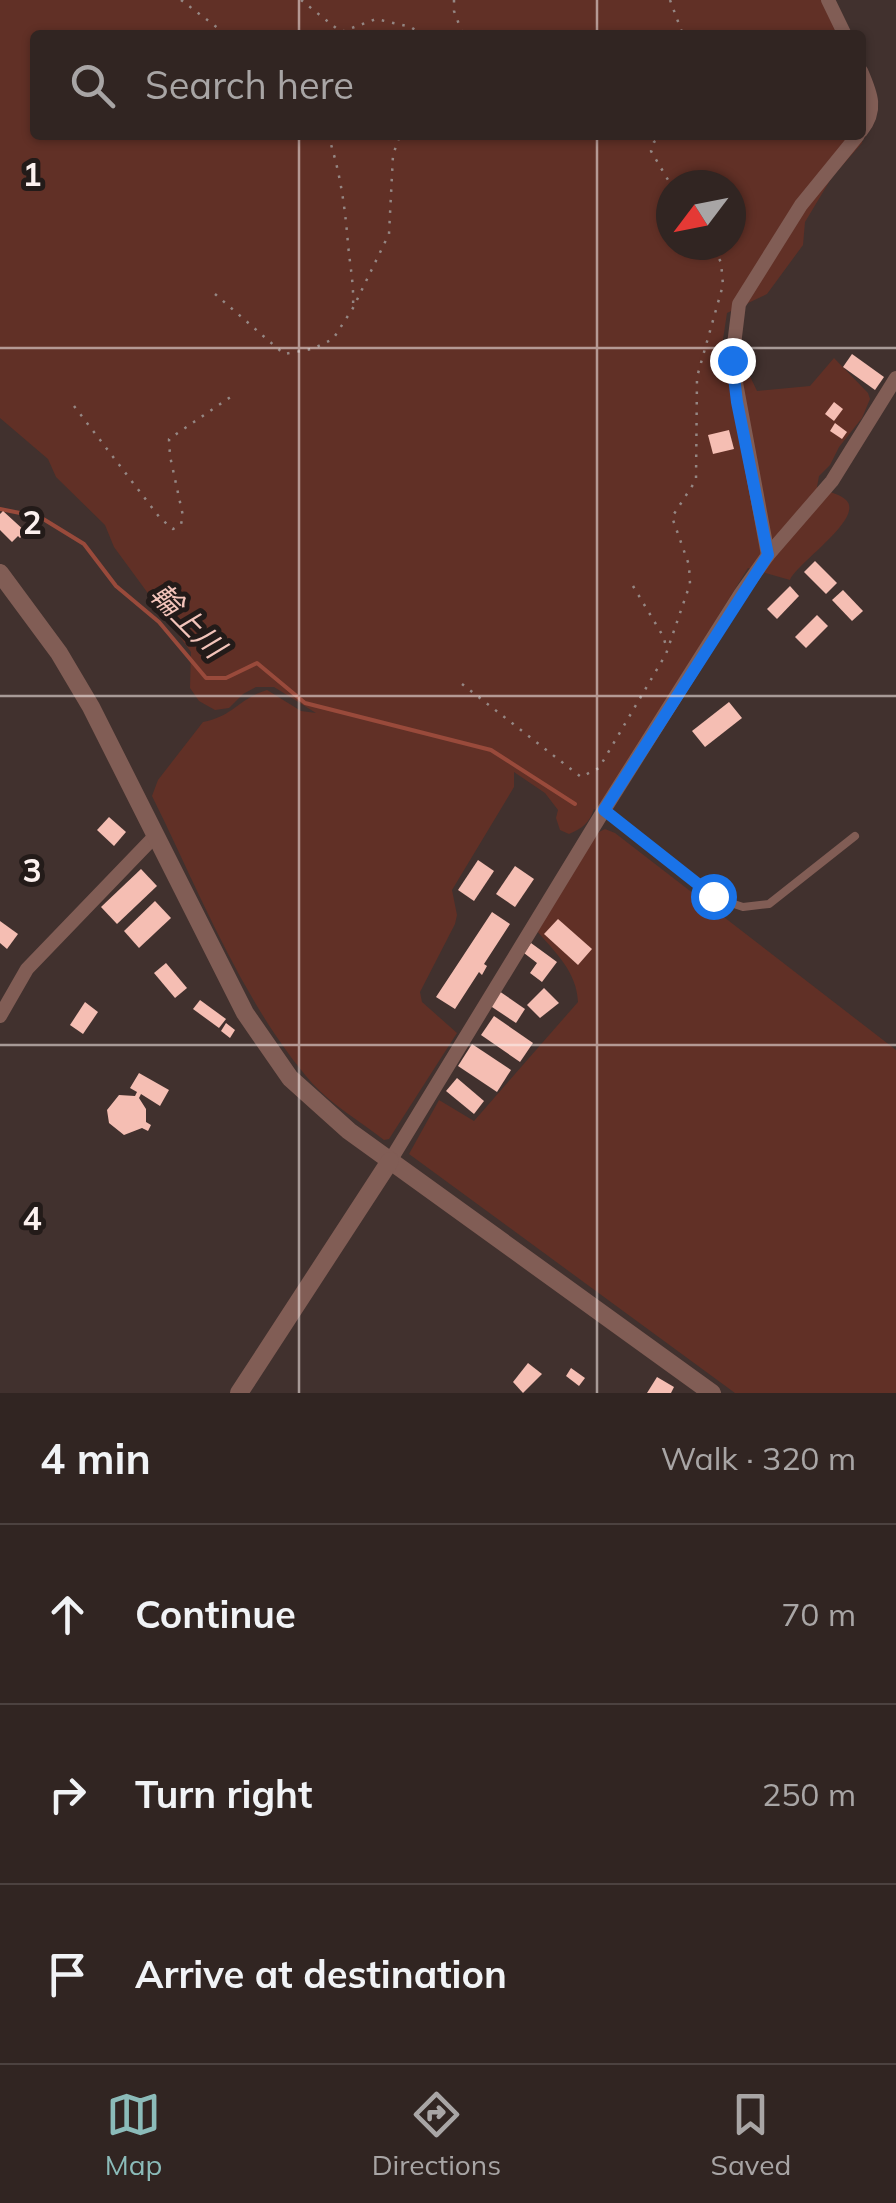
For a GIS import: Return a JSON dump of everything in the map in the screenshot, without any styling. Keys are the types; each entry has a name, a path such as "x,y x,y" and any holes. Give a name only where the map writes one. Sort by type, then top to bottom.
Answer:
{"street":[{"path":"828,0 843,30"},
{"path":"866,86 873,107 866,125"},
{"path":"768,555 732,360 740,304 801,205 853,140"},
{"path":"239,1393 390,1161 604,810 768,555 832,481 896,379"},
{"path":"0,573 67,666 126,772 246,1013 290,1078 348,1131 712,1393"},
{"path":"0,1016 27,969 156,835"}],"lane":[{"path":"604,810 713,896 743,907 769,904 856,836"}],"path":[{"path":"182,0 220,30"},
{"path":"301,0 338,30"},
{"path":"454,0 462,30"},
{"path":"670,0 682,30"},
{"path":"346,30 376,19 416,30"},
{"path":"330,140 340,172 347,221 354,272 353,308"},
{"path":"215,294 288,354 333,339 353,308 389,234 393,155 398,140"},
{"path":"657,140 651,151 662,170"},
{"path":"462,684 581,778 599,768 667,650 691,578 672,517 696,480 697,377 723,285 720,260"},
{"path":"74,406 160,518 173,529 181,524 183,516 169,439 232,396"},
{"path":"633,586 664,636 667,650"}],"shaded area":[{"path":"0,0 822,0 836,30 30,30 30,140 862,140 832,177 805,222 803,245 767,294 727,313 722,346 727,369 745,366 757,391 810,386 834,358 868,393 870,399 862,418 819,476 817,487 846,500 846,518 790,580 748,568 597,811 594,809 582,827 569,834 560,830 558,810 545,793 514,772 514,787 452,890 455,924 420,992 422,1002 457,1033 389,1139 384,1140 328,1099 287,1052 243,983 152,796 158,780 203,722 222,716 257,694 267,690 301,711 316,713 274,687 256,687 229,708 215,710 199,701 190,688 191,652 114,547 105,525 56,477 48,459 0,418"},
{"path":"605,829 896,1050 896,1393 735,1393 409,1154 439,1100 474,1121 578,1002 569,972 536,930 597,833"}],"building":[{"path":"852,354 884,377 875,390 843,367"},
{"path":"834,402 843,409 834,421 825,414"},
{"path":"835,423 847,432 842,439 830,431"},
{"path":"729,430 734,449 713,454 708,435"},
{"path":"3,511 26,532 12,542 0,530"},
{"path":"815,561 837,583 826,594 804,572"},
{"path":"790,586 799,596 777,619 767,609"},
{"path":"843,590 863,611 852,621 832,600"},
{"path":"817,615 828,626 806,648 795,637"},
{"path":"729,702 742,718 705,747 692,731"},
{"path":"109,817 126,832 114,846 97,830"},
{"path":"478,860 494,871 474,901 458,890"},
{"path":"515,866 534,879 515,907 496,894"},
{"path":"141,869 157,886 117,924 101,907"},
{"path":"155,901 171,918 139,948 124,931"},
{"path":"492,912 510,924 484,964 487,966 482,975 479,972 455,1009 436,997"},
{"path":"558,919 592,949 578,965 544,934"},
{"path":"0,921 18,934 7,949 0,943"},
{"path":"531,943 557,962 542,982 530,973 537,963 524,953"},
{"path":"166,963 187,988 175,998 154,973"},
{"path":"544,988 559,1003 540,1018 527,1005"},
{"path":"499,991 525,1009 516,1023 489,1005"},
{"path":"200,1000 226,1019 219,1028 193,1009"},
{"path":"85,1002 98,1012 83,1034 70,1025"},
{"path":"494,1016 533,1043 520,1062 481,1035"},
{"path":"226,1023 235,1030 230,1038 221,1031"},
{"path":"472,1044 511,1070 497,1092 458,1066"},
{"path":"139,1073 169,1090 160,1106 141,1094 146,1122 151,1125 148,1131 142,1128 124,1135 109,1123 107,1110 119,1095 135,1096 137,1092 130,1088"},
{"path":"457,1078 484,1101 474,1114 446,1091"},
{"path":"528,1363 542,1374 523,1393 513,1382"},
{"path":"571,1368 585,1378 579,1386 566,1376"},
{"path":"657,1377 674,1387 671,1393 647,1393"}],"waterway":[{"name":"輪上川","path":"0,509 40,517 84,544 116,586 159,622 206,678 226,678 257,663 305,703 491,750 575,804"}],"route":[{"path":"713,896 604,810 768,555 732,360"}]}
